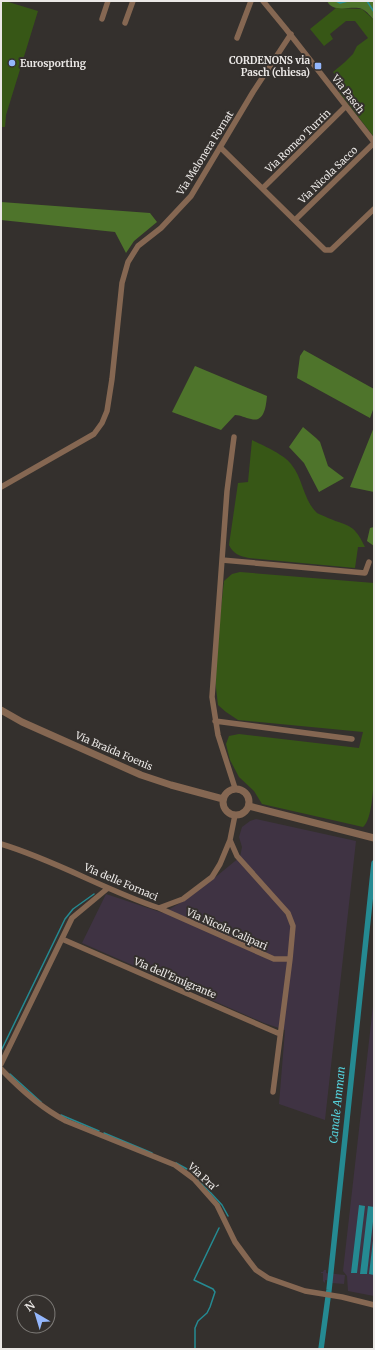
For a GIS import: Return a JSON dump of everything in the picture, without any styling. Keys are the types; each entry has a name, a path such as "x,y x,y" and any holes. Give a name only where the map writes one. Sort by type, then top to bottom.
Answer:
{"street":[{"path":"102,19 107,1"},
{"path":"125,23 133,1"},
{"path":"237,38 250,1"},
{"name":"Via Pasch","path":"263,1 291,34 374,142"},
{"name":"Via Melonera Fornat","path":"1,487 94,434 102,422 107,411 112,379 122,283 128,262 138,246 161,228 191,196 291,34"},
{"name":"Via Romeo Turrin","path":"263,188 346,106"},
{"name":"Via Nicola Sacco","path":"295,220 374,142"},
{"path":"220,147 326,250 331,250 374,210"},
{"path":"234,437 227,491 212,697 218,735 235,788"},
{"path":"222,560 365,573 369,562"},
{"name":"Via Braida Foenis","path":"1,710 22,722 141,775 223,799"},
{"path":"216,721 352,739"},
{"path":"235,788 242,789 247,793 250,799 249,806 243,813 235,815 230,814 225,808 223,799 227,792 235,788"},
{"path":"249,806 373,837"},
{"name":"Via delle Fornaci","path":"1,844 23,850 108,888 159,908 183,899 212,877 220,864 230,840 235,815"},
{"path":"230,840 237,856 288,913 293,926 273,1092"},
{"path":"1,1064 72,918 108,888"},
{"name":"Via Nicola Calipari","path":"159,908 274,959 290,959"},
{"name":"Via dell'Emigrante","path":"62,939 280,1034"},
{"name":"Via Pra'","path":"1,1069 14,1083 34,1100 66,1121 168,1162 194,1179 214,1200 221,1211 235,1242 256,1270 268,1278 305,1291 334,1296 374,1306"}],"shaded area":[{"path":"256,819 356,841 325,1120 279,1104 285,1030 264,1023 82,943 106,894 163,913 185,900 240,857 242,847 239,837 242,827 250,821"},
{"path":"374,997 374,1296 348,1291 347,1276 343,1271"},
{"path":"326,1270 326,1273 345,1275 344,1284 332,1283 332,1281 325,1280 325,1283 323,1281 323,1273 321,1273"}],"green space":[{"name":"Eurosporting","path":"1,1 38,11 6,115 5,127 1,127"},
{"path":"327,1 374,1 374,20 362,9 338,8 330,5"},
{"path":"336,8 362,9 374,20 374,137 339,92 345,87 333,72 353,54 357,46 368,38 355,21 346,21 330,34 333,39 324,46 310,29"},
{"path":"1,202 150,213 157,222 134,241 126,253 115,232 1,220"},
{"path":"304,350 374,389 374,407 370,418 297,378 300,356"},
{"path":"195,366 267,396 262,416 256,420 235,415 221,430 172,412"},
{"path":"303,427 320,442 328,466 344,478 319,492 304,463 289,447"},
{"path":"374,427 374,492 350,487"},
{"path":"252,440 273,450 288,461 295,470 312,508 317,513 351,527 358,534 365,547 358,547 355,568 249,558 233,551 229,545 238,483 248,482"},
{"path":"374,527 374,546 367,541 370,528"},
{"path":"240,572 374,583 374,778 370,811 363,827 262,804 254,791 239,777 230,760 226,744 229,736 239,734 359,748 363,732 238,720 218,705 214,671 224,581 232,574"}],"water":[{"path":"359,1205 365,1206 357,1273 351,1273"},
{"path":"368,1206 374,1207 374,1213 367,1274 360,1274"},
{"path":"374,1232 374,1275 369,1274"}],"waterway":[{"path":"336,1 340,3 348,1"},
{"path":"367,1 374,12"},
{"name":"Canale Amman","path":"321,1349 329,1290 374,863"},
{"path":"1,1051 65,919 73,909 94,894"},
{"path":"10,1074 41,1102"},
{"path":"61,1115 99,1131"},
{"path":"104,1133 152,1153"},
{"path":"176,1163 187,1169"},
{"path":"195,1176 222,1205 228,1216"},
{"path":"195,1349 195,1328 198,1321 207,1313 215,1292 213,1289 194,1280 219,1228"}],"place":[{"name":"Eurosporting","path":"12,63"},
{"name":"CORDENONS via Pasch (chiesa)","path":"318,66"}]}
